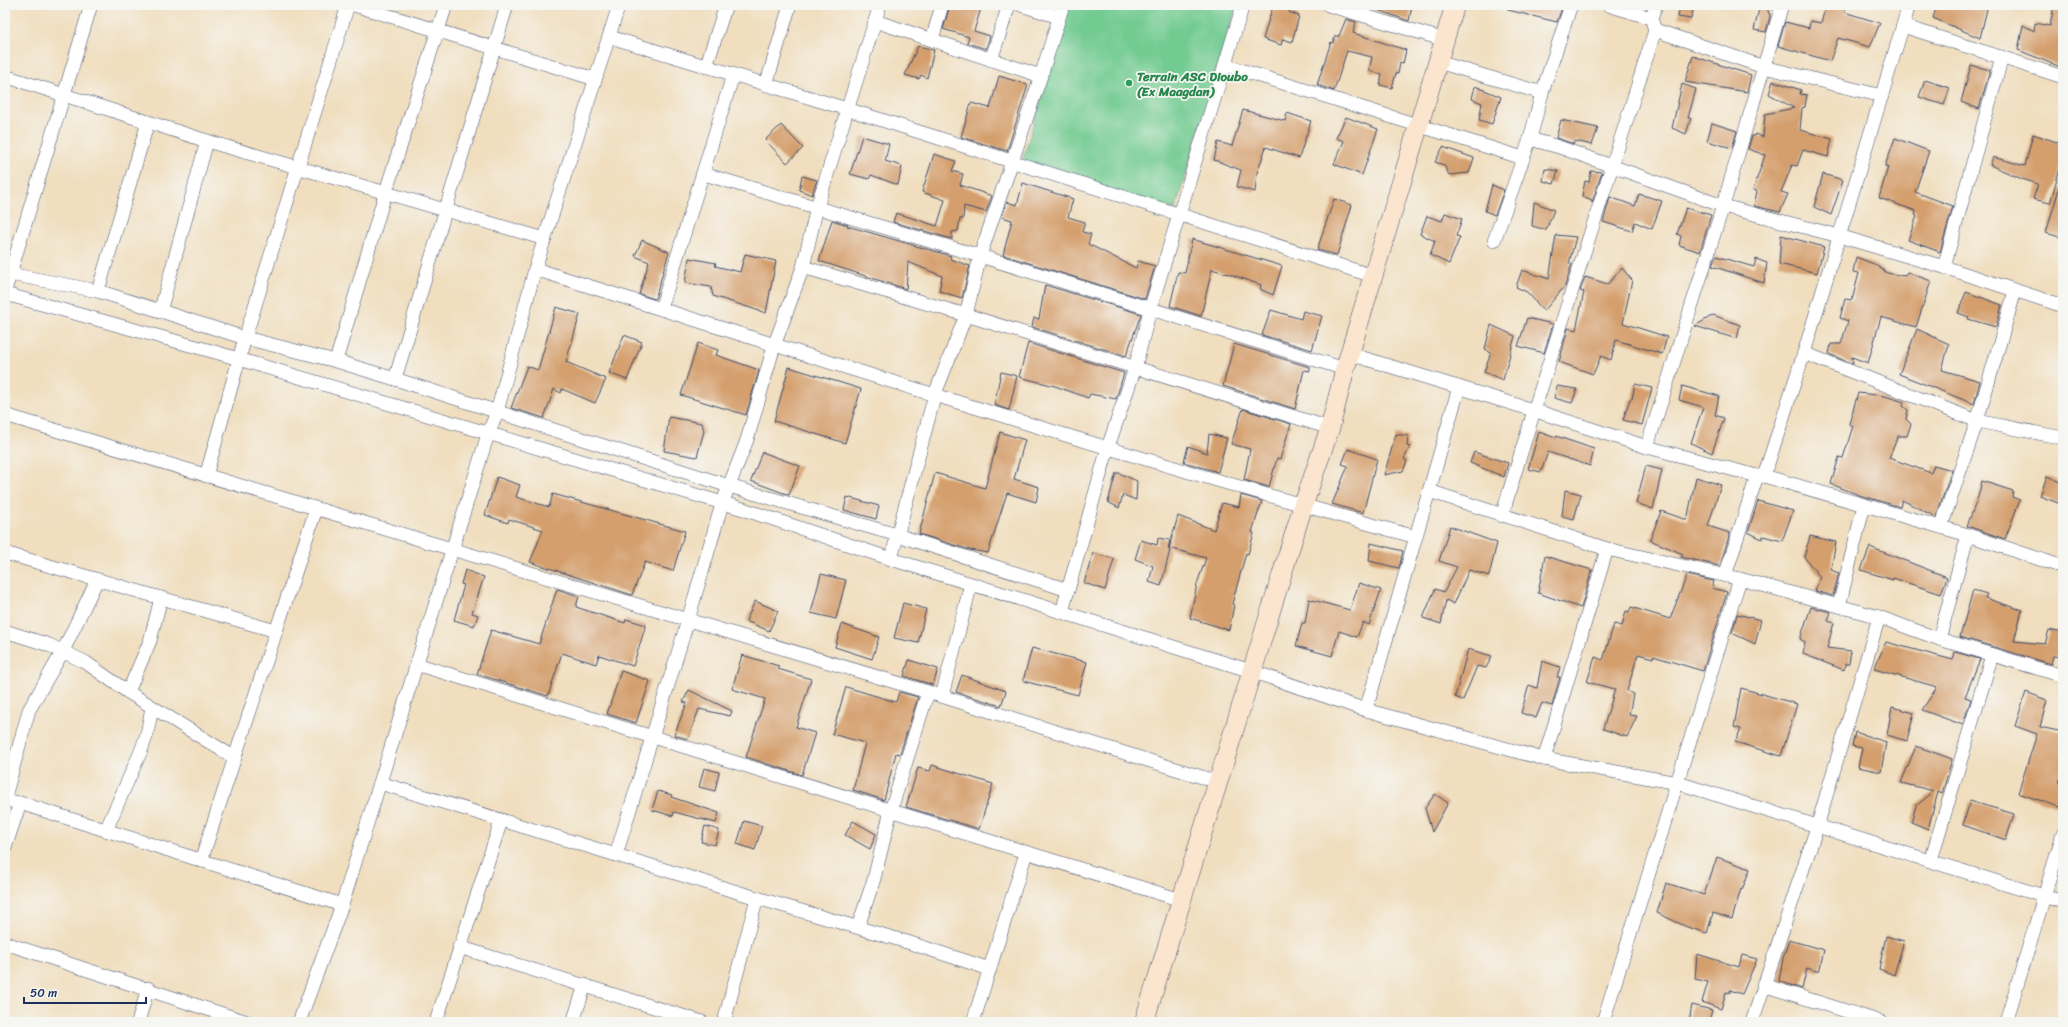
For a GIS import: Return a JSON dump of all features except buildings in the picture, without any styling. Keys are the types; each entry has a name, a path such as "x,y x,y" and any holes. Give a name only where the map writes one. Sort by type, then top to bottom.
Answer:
{"main road":[{"path":"1144,1022 1251,671 1303,506 1330,428 1347,362 1455,5"}],"street":[{"path":"5,291 65,96 91,5"},
{"path":"206,476 241,360 245,338 348,5"},
{"path":"354,5 595,79"},
{"path":"336,361 385,194 446,5"},
{"path":"395,378 507,5"},
{"path":"299,1022 342,905 488,434 497,412 535,268 619,5"},
{"path":"706,67 726,5"},
{"path":"766,86 790,5"},
{"path":"616,855 722,504 757,409 774,346 803,267 817,207 880,5"},
{"path":"932,40 942,5"},
{"path":"991,60 1009,5"},
{"path":"890,559 936,394 966,315 980,256 1041,76 1061,11 1021,5"},
{"path":"1062,612 1108,447 1135,368 1150,310 1243,5"},
{"path":"1328,5 1445,40"},
{"path":"1494,241 1530,139 1542,93 1571,5"},
{"path":"1608,5 1764,67 1882,96"},
{"path":"1502,516 1533,410 1613,167 1653,24 1656,5"},
{"path":"1647,447 1723,206 1782,5"},
{"path":"1725,576 1804,353 1909,5"},
{"path":"875,21 1041,76"},
{"path":"1903,26 2063,77"},
{"path":"610,37 733,76 847,109 1373,276"},
{"path":"1944,267 2002,57"},
{"path":"1438,62 1542,93"},
{"path":"1224,65 1523,158"},
{"path":"5,76 207,141 385,194 545,239"},
{"path":"661,309 704,174 733,76"},
{"path":"98,291 148,122"},
{"path":"1530,139 1560,147 1723,206 1840,236 1944,267 2063,306"},
{"path":"160,312 207,141"},
{"path":"704,174 980,256 1150,310 1347,362 1459,387 1647,447 1760,476 1941,527 2063,567"},
{"path":"803,267 966,315 1330,428"},
{"path":"535,268 774,346 1303,506 1416,537"},
{"path":"10,274 98,291 245,338 336,361 395,378 729,486 897,535 1068,590"},
{"path":"1941,527 1977,421 2015,291"},
{"path":"5,294 241,360 742,509 890,559 1251,671 1366,710 1544,759 1678,783 2063,902"},
{"path":"1804,353 1977,421 2063,438"},
{"path":"1366,710 1459,387"},
{"path":"5,415 942,696 1218,782"},
{"path":"1429,491 1607,549 1740,579 1879,617 1939,639 2063,676"},
{"path":"1839,606 1864,505"},
{"path":"201,861 316,509"},
{"path":"1939,639 1968,535"},
{"path":"1544,759 1607,549"},
{"path":"5,553 276,632"},
{"path":"1603,1022 1740,579"},
{"path":"5,796 29,710 63,651 98,580"},
{"path":"942,696 971,584"},
{"path":"128,692 150,641 161,598"},
{"path":"1752,1022 1763,985 1817,827 1879,617"},
{"path":"5,631 63,651 85,662 128,692 235,758"},
{"path":"1931,860 1992,655"},
{"path":"416,664 1181,900"},
{"path":"858,927 874,879 892,810 928,692"},
{"path":"106,830 145,740 152,707"},
{"path":"380,783 501,821 858,927 990,969"},
{"path":"5,800 20,803 342,905"},
{"path":"5,848 20,803"},
{"path":"436,1022 501,821"},
{"path":"2006,1022 2063,834"},
{"path":"973,1022 1026,852"},
{"path":"724,1022 757,898"},
{"path":"5,943 148,988 247,1022"},
{"path":"459,947 702,1022"},
{"path":"574,1022 585,985"},
{"path":"1763,985 1859,1019 1881,1022"},
{"path":"138,1022 148,988"}],"green space":[{"name":"Terrain ASC Dioubo (Ex Maagdan)","path":"1069,5 1237,5 1175,210 1022,162"}],"place":[{"name":"Terrain ASC Dioubo (Ex Maagdan)","path":"1129,83"}]}
